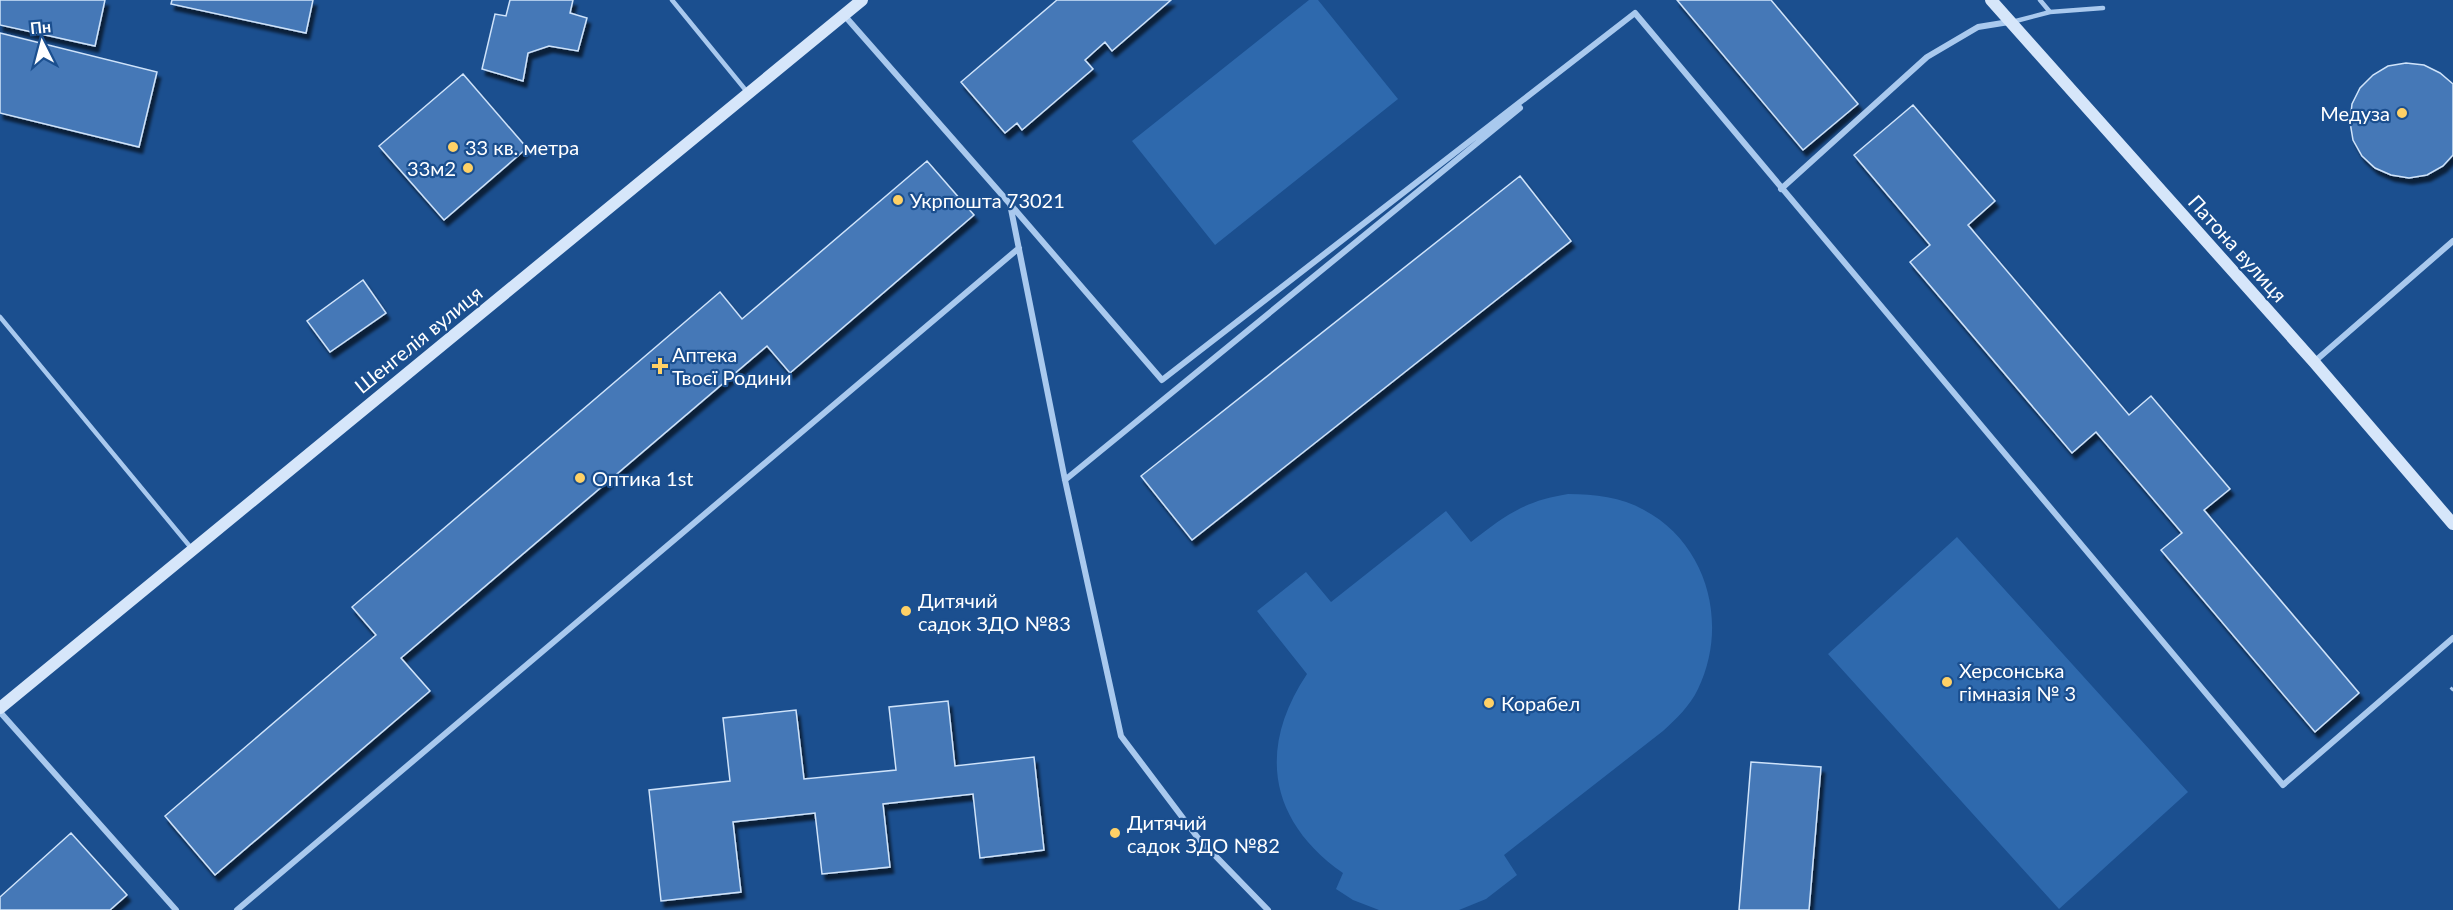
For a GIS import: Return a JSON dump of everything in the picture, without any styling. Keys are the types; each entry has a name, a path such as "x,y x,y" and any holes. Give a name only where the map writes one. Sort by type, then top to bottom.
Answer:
{"street":[{"name":"Шенгелія вулиця","path":"0,710 192,549 862,0"},
{"name":"Патона вулиця","path":"1991,0 2314,362 2453,524"},
{"path":"844,15 1162,380 1635,13"},
{"path":"1635,13 2283,785 2453,638"},
{"path":"1065,480 1635,13"},
{"path":"1781,189 1928,57 1978,27 2009,22"},
{"path":"1010,204 1065,480 1122,736 1198,838 1268,910"},
{"path":"2314,362 2453,241"},
{"path":"237,910 1019,248"},
{"path":"0,710 176,910"}],"lane":[{"path":"672,0 749,93"},
{"path":"2040,0 2050,12"},
{"path":"2009,22 2050,12 2103,8"},
{"path":"0,317 192,549"}],"shaded area":[{"path":"1309,0 1318,0 1398,99 1215,245 1132,141"},
{"name":"Корабел","path":"1568,494 1607,497 1626,502 1644,510 1666,525 1684,543 1707,588 1711,613 1712,639 1707,664 1695,695 1663,731 1504,855 1517,875 1486,899 1459,910 1379,910 1353,900 1336,889 1343,873 1318,853 1299,831 1286,807 1278,782 1277,756 1281,729 1291,702 1307,674 1257,611 1306,572 1331,602 1446,511 1471,542 1516,510 1539,501"},
{"path":"1957,537 2188,792 2059,909 1828,654"}],"building":[{"path":"0,0 105,0 95,46 0,25"},
{"path":"172,0 313,0 306,33 171,4"},
{"path":"510,0 573,0 570,13 587,18 578,51 549,46 528,53 523,81 482,69 495,14 506,16"},
{"path":"1057,0 1171,0 1112,51 1105,42 1085,60 1093,69 1022,130 1017,123 1005,133 961,82"},
{"path":"1677,0 1771,0 1858,104 1803,150"},
{"path":"0,33 157,72 139,147 0,113"},
{"name":"Медуза","path":"2406,63 2424,65 2440,73 2453,84 2453,155 2443,166 2427,175 2409,178 2391,175 2375,168 2362,156 2353,140 2350,122 2352,104 2360,88 2373,75 2388,66"},
{"name":"33 кв. метра","path":"463,74 527,148 444,220 379,146"},
{"path":"1913,105 1995,201 1968,225 2129,415 2151,396 2230,489 2204,510 2359,693 2315,732 2161,550 2182,533 2096,432 2072,453 1910,262 1930,245 1854,155"},
{"path":"927,161 974,215 790,373 767,346 401,658 430,691 215,875 165,816 376,635 352,607 720,292 742,319"},
{"path":"1520,176 1571,241 1192,540 1141,476"},
{"path":"363,280 386,313 330,352 307,321"},
{"path":"948,701 955,766 1034,757 1044,850 980,858 973,794 883,804 890,867 822,874 815,813 733,822 741,892 661,901 649,790 730,781 723,718 796,710 804,779 896,770 889,707"},
{"path":"1751,762 1821,767 1809,910 1739,910"},
{"path":"71,833 127,895 110,910 0,910 0,897"}],"place":[{"name":"Медуза","path":"2402,113"},
{"name":"33 кв. метра","path":"453,147"},
{"name":"33м2","path":"468,168"},
{"name":"Укрпошта 73021","path":"898,200"},
{"name":"Аптека Твоєї Родини","path":"660,366"},
{"name":"Оптика 1st","path":"580,478"},
{"name":"Дитячий садок ЗДО №83","path":"906,611"},
{"name":"Херсонська гімназія № 3","path":"1947,682"},
{"name":"Корабел","path":"1489,703"},
{"name":"Дитячий садок ЗДО №82","path":"1115,833"}]}
